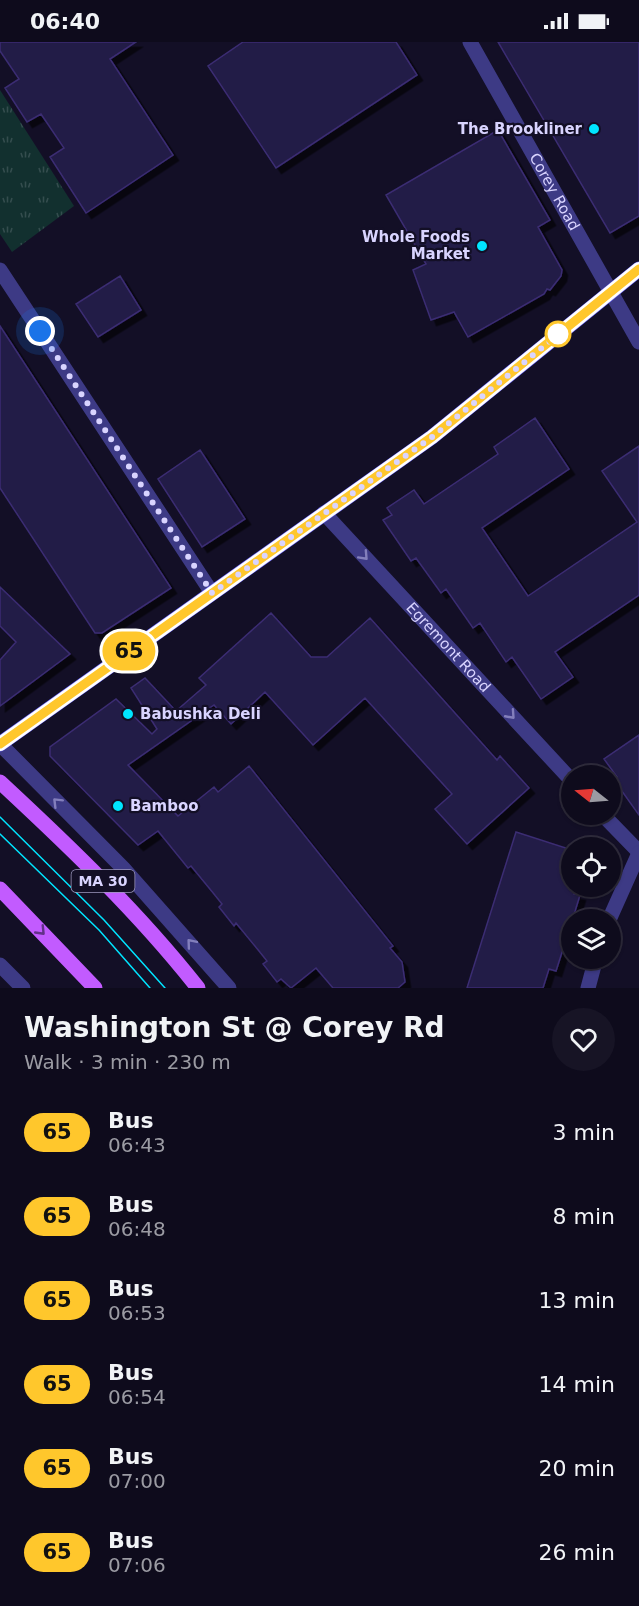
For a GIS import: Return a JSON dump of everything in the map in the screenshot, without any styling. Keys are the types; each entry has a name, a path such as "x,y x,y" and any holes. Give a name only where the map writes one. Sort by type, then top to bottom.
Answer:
{"main road":[{"path":"0,744 474,405 639,269"},
{"name":"MA 30","path":"0,782 87,863 168,950 198,988"},
{"path":"0,889 95,988"}],"street":[{"name":"Corey Road","path":"470,42 545,170 639,342"},
{"path":"0,270 212,593"},
{"name":"Egremont Road","path":"324,513 561,770"},
{"path":"0,744 130,877 228,988"},
{"path":"612,825 639,853 614,909"},
{"path":"0,965 23,988"},
{"path":"588,988 593,969"}],"green space":[{"path":"0,90 74,206 12,252 0,234"}],"building":[{"path":"0,42 136,42 110,59 173,155 86,213 50,157 64,148 41,114 27,122 5,88 19,79 0,51"},
{"path":"243,42 396,42 417,75 276,168 208,66"},
{"name":"The Brookliner","path":"498,42 639,42 639,216 610,233"},
{"name":"Whole Foods Market","path":"498,130 550,220 538,227 562,270 561,276 550,290 547,289 544,294 468,337 454,312 431,320 413,270 426,264 386,195"},
{"path":"120,276 141,310 98,337 76,304"},
{"path":"0,326 171,588 102,633 95,633 0,488"},
{"path":"535,418 569,469 482,528 528,596 637,522 602,471 639,446 639,595 555,652 573,677 541,699 512,657 506,662 480,623 473,628 446,589 441,593 416,558 411,561 383,520 392,515 387,508 414,490 424,504 498,454 494,447"},
{"path":"200,450 245,519 202,547 158,479"},
{"path":"0,587 70,654 0,706 0,660 16,642 0,626"},
{"path":"271,613 311,657 327,657 370,618 497,760 500,756 529,788 467,844 435,809 452,794 365,698 313,745 265,692 231,724 214,705 128,765 178,816 214,787 218,792 249,766 393,946 390,948 402,962 405,982 398,988 333,988 316,968 291,988 281,979 277,982 263,964 267,961 236,923 234,926 219,907 222,904 191,866 188,868 158,831 138,845 50,756 50,747 116,699 152,734 157,729 131,688 145,678 176,711 206,685 199,678"},
{"path":"639,735 639,815 621,790 621,765 608,765 604,759"},
{"path":"516,832 561,846 561,897 579,897 576,909 561,909 561,955 556,971 549,969 543,988 467,988"}],"tram line":[{"path":"0,817 104,920 165,988"},
{"path":"0,834 99,930 150,988"}],"bus line":[{"name":"65","path":"0,744 432,437 639,269"}],"place":[{"name":"The Brookliner","path":"594,129"},
{"name":"Whole Foods Market","path":"482,246"},
{"name":"Babushka Deli","path":"128,714"},
{"name":"Bamboo","path":"118,806"}],"route":[{"path":"40,331 212,593 432,437 564,330 558,334"}]}
